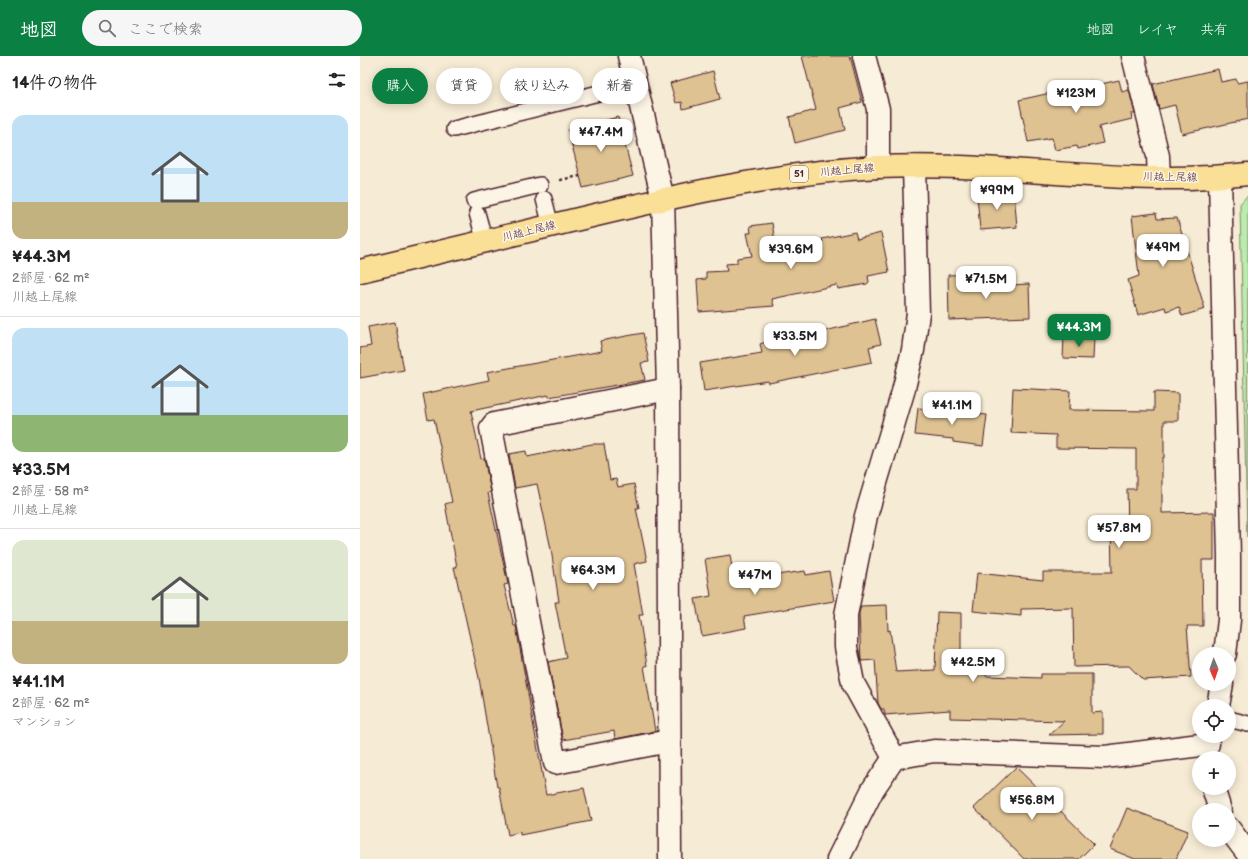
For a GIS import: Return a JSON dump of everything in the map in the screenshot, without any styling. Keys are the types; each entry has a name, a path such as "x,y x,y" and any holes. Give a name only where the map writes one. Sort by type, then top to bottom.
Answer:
{"main road":[{"name":"川越上尾線","path":"360,271 663,198 788,175 878,167 998,169 1159,178 1220,177 1248,174"}],"street":[{"path":"628,56 631,68"},
{"path":"864,56 878,109 878,167"},
{"path":"1132,56 1158,156 1159,178"},
{"path":"640,104 663,198 668,389 670,859"},
{"path":"894,758 853,683 846,648 846,615 866,516 903,392 913,350 918,313 914,167"},
{"path":"1220,177 1230,620 1226,647"},
{"path":"668,389 494,424 491,428 555,763 669,741"},
{"path":"838,859 873,788 894,758 934,752 1105,757 1209,746"},
{"path":"1236,838 1248,854"}],"lane":[{"path":"454,129 592,95"},
{"path":"485,242 475,207 542,192 551,226"},
{"path":"1236,721 1248,724"}],"green space":[{"path":"1246,197 1248,197 1247,537 1240,204"}],"building":[{"path":"802,56 850,56 862,102 840,108 845,130 795,143 789,117 816,110"},
{"path":"1218,69 1221,82 1236,79 1237,83 1248,81 1248,119 1182,134 1175,105 1159,109 1153,84"},
{"path":"713,71 720,99 683,109 682,102 676,103 670,83"},
{"path":"1119,80 1122,92 1129,90 1135,114 1131,114 1132,119 1099,127 1103,143 1078,149 1077,146 1055,150 1052,138 1028,142 1019,100 1064,90 1063,88 1091,81 1092,86"},
{"path":"618,117 633,176 583,188 568,130"},
{"path":"1014,192 1017,227 980,230 977,195"},
{"path":"1156,213 1157,219 1177,218 1205,309 1182,316 1179,307 1166,311 1165,307 1138,315 1128,280 1139,276 1132,216"},
{"path":"772,223 777,253 823,242 822,239 855,232 857,239 881,233 889,272 868,276 869,282 867,284 838,289 837,285 772,299 774,306 699,312 697,280 706,279 706,272 727,271 726,264 737,263 737,258 752,256 747,233 751,233 750,226"},
{"path":"976,274 977,285 979,287 1029,284 1030,317 949,320 948,275"},
{"path":"875,319 881,344 869,347 872,362 769,383 768,381 704,391 700,363 762,353 760,344 780,337 781,340 804,336"},
{"path":"395,322 404,370 360,378 360,348 371,346 368,327"},
{"path":"643,333 649,362 641,363 645,380 549,397 548,395 471,411 481,459 484,458 491,492 488,493 508,584 504,585 514,626 516,626 546,795 584,788 591,821 520,835 520,832 508,835 499,787 497,787 479,678 454,567 457,567 445,504 452,502 434,419 428,420 423,394 489,380 487,372 602,351 600,341"},
{"path":"1064,337 1094,337 1093,359 1063,358"},
{"path":"1013,388 1070,391 1069,410 1154,411 1154,392 1178,393 1178,421 1164,421 1162,513 1214,512 1214,560 1202,560 1203,626 1187,626 1191,677 1143,680 1129,666 1074,667 1073,608 1021,609 1021,616 973,611 977,573 1043,580 1043,572 1112,572 1111,527 1128,527 1127,489 1136,489 1136,449 1056,448 1056,435 1011,433"},
{"path":"918,408 987,415 983,446 953,442 953,439 915,435"},
{"path":"592,444 604,444 610,480 616,479 618,487 634,484 639,508 636,508 647,561 634,564 643,615 639,615 647,666 644,666 655,731 615,739 614,731 563,740 548,662 566,658 555,602 559,602 551,549 537,484 515,488 509,454 526,451 527,457"},
{"path":"730,555 734,581 805,571 806,575 829,571 834,601 744,616 746,628 702,636 695,599 711,596 705,559"},
{"path":"887,605 888,631 890,630 896,672 935,670 937,612 961,613 961,669 986,670 986,676 1041,678 1041,674 1092,674 1092,713 1103,712 1103,734 1049,735 1064,721 950,718 950,710 885,715 884,709 881,709 878,703 875,660 861,661 859,613 861,606"},
{"path":"1016,767 1094,844 1079,859 1024,859 974,808"},
{"path":"1127,808 1188,831 1176,859 1135,859 1110,849"}]}
